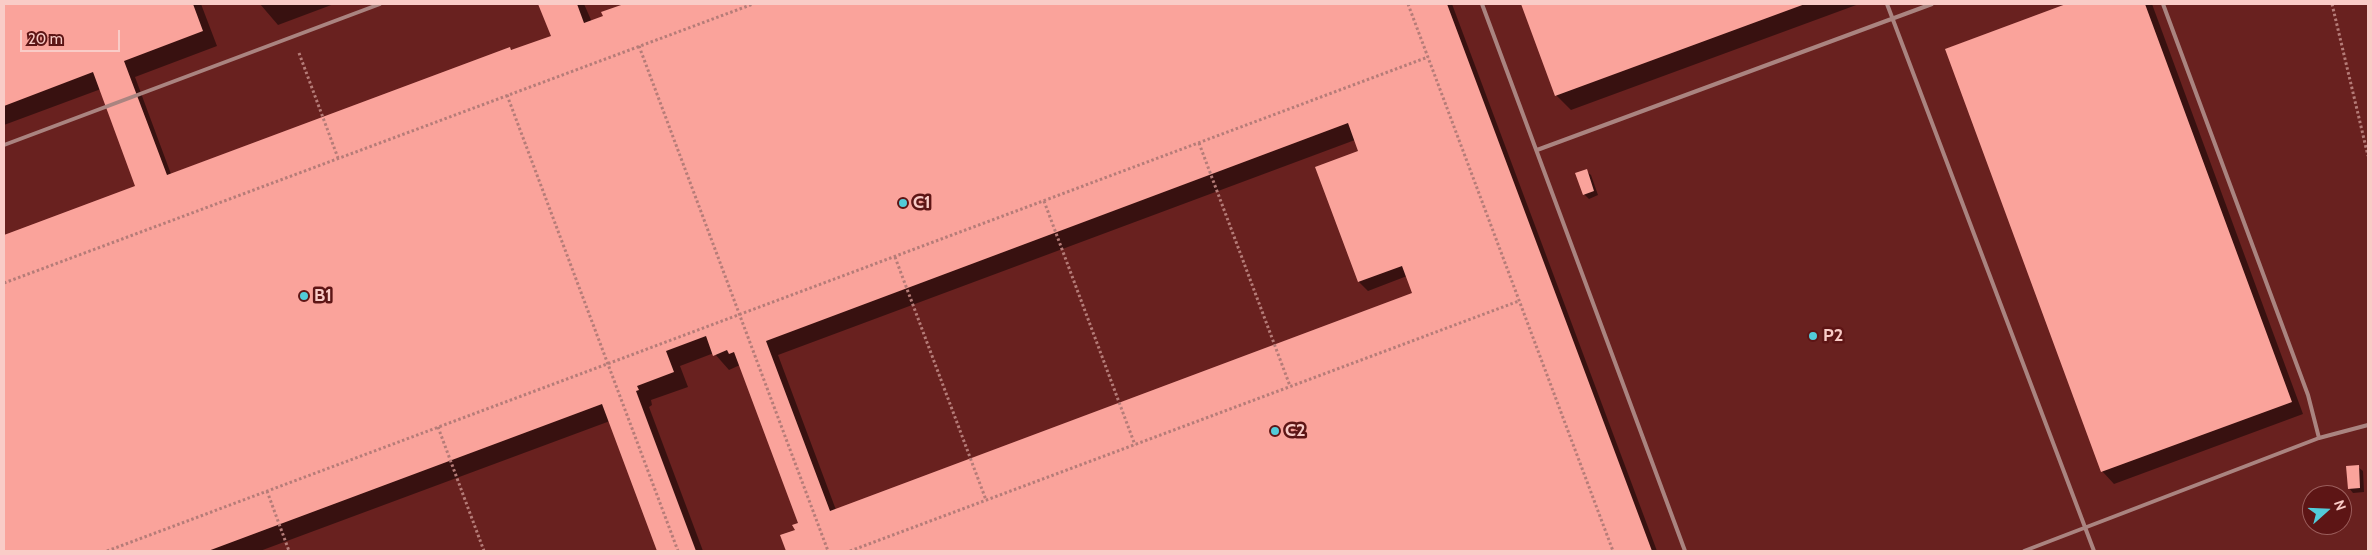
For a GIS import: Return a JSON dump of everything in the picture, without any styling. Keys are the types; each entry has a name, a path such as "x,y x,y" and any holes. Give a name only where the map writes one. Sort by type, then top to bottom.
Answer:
{"lane":[{"path":"4,145 380,4"},
{"path":"1482,4 1685,551"},
{"path":"1887,4 2094,551"},
{"path":"1537,150 1932,4"},
{"path":"2163,4 2308,395 2318,438"},
{"path":"2024,551 2318,438 2368,425"}],"path":[{"path":"4,283 753,4"},
{"path":"1408,4 1612,551"},
{"path":"2332,4 2368,156"},
{"path":"293,36 338,158"},
{"path":"639,46 828,551"},
{"path":"107,551 1428,57"},
{"path":"507,95 678,551"},
{"path":"1199,143 1290,386"},
{"path":"1044,201 1135,444"},
{"path":"895,257 986,500"},
{"path":"850,551 1519,301"},
{"path":"438,428 484,551"},
{"path":"267,491 289,551"}],"building":[{"path":"4,4 193,4 203,31 124,61 167,175 510,47 511,50 551,36 538,4 577,4 584,23 603,16 601,12 624,4 1447,4 1652,551 786,551 780,535 795,530 792,525 798,523 734,352 729,354 727,350 713,356 706,336 666,351 674,372 637,386 639,390 636,391 696,551 657,551 602,404 208,551 4,551 4,235 135,186 93,72 4,106","holes":["1348,123 1358,151 1315,167 1358,282 1402,266 1412,293 830,511 766,341"]},
{"path":"1521,4 1805,4 1555,96"},
{"path":"2066,4 2145,4 2292,402 2101,472 1945,49"},
{"path":"1587,169 1594,191 1583,195 1575,173"},
{"path":"2359,465 2360,488 2352,489 2352,485 2348,485 2346,466"}],"place":[{"name":"C1","path":"903,203"},
{"name":"B1","path":"304,296"},
{"name":"P2","path":"1813,336"},
{"name":"C2","path":"1275,431"}]}
